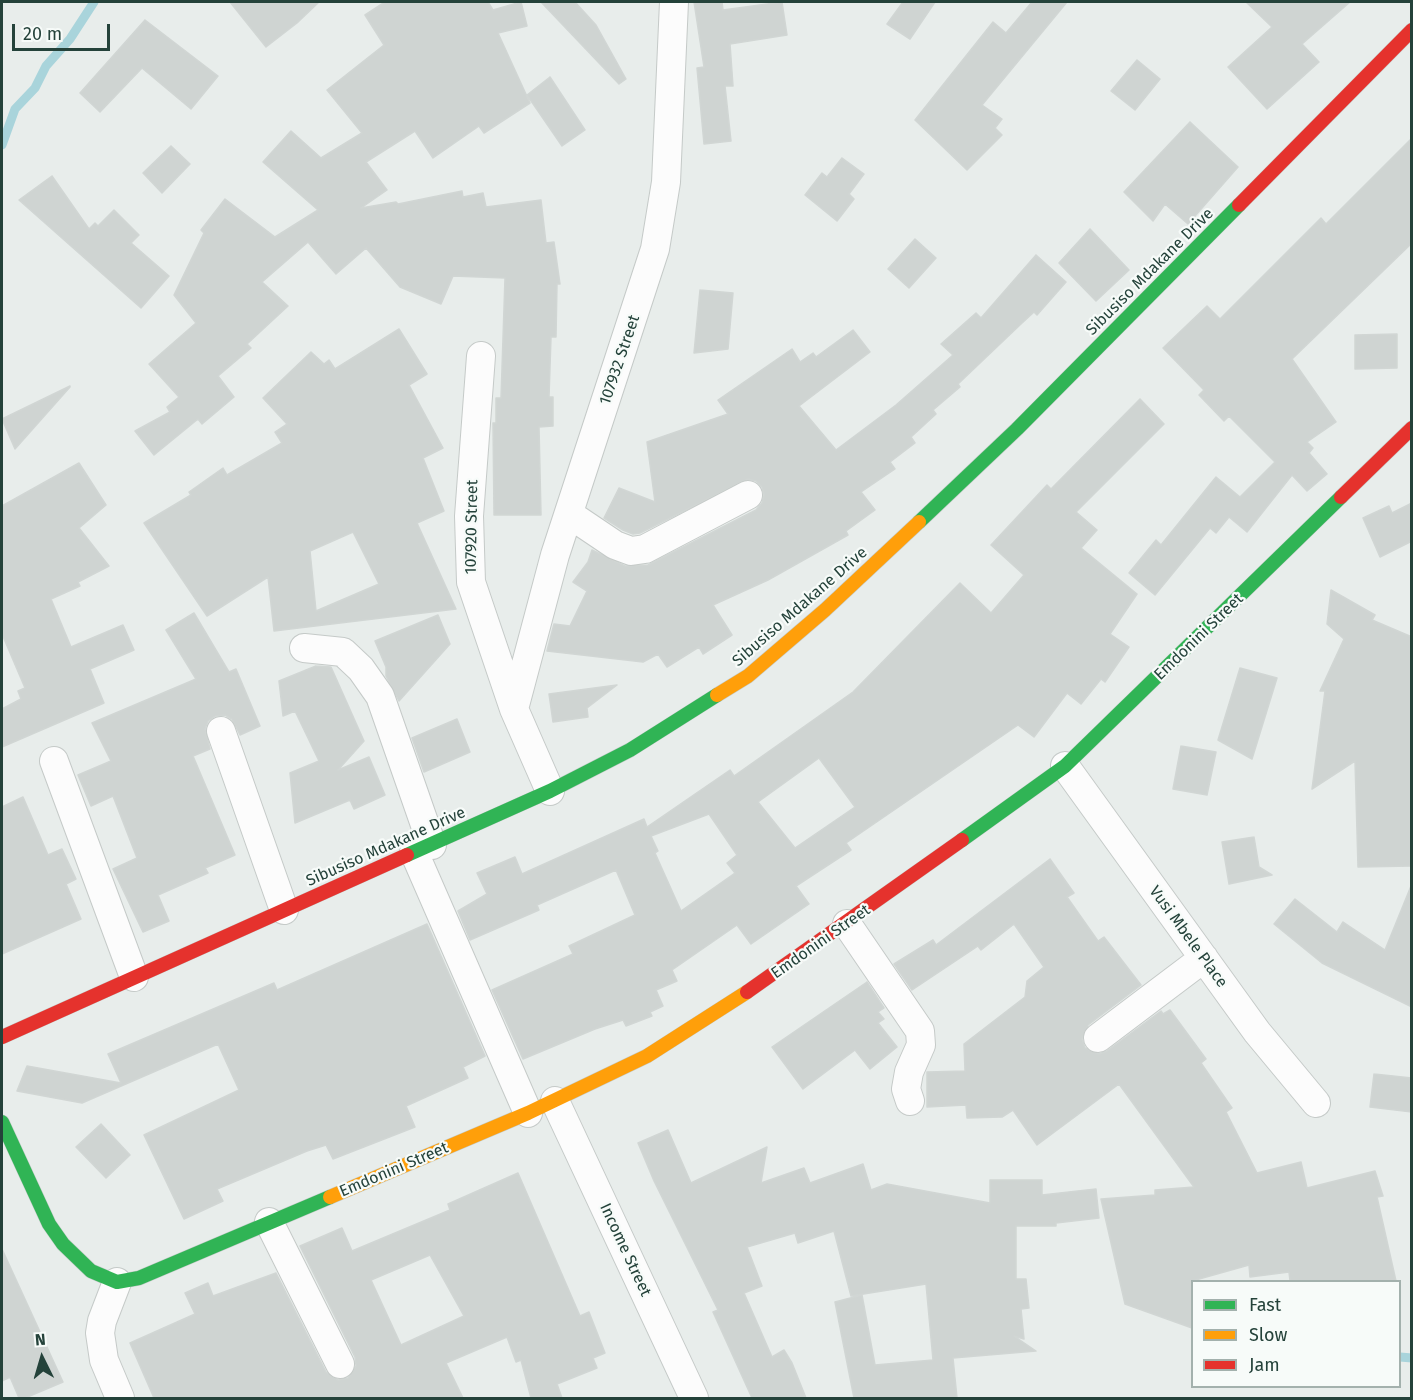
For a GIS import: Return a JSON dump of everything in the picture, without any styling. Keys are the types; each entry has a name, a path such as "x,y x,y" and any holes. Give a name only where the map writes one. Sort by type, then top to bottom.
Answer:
{"street":[{"name":"107932 Street","path":"514,709 533,632 569,514 655,249 666,182 674,2"},
{"name":"Sibusiso Mdakane Drive","path":"2,1037 550,791 630,750 748,676 825,610 1017,429 1412,30"},
{"name":"107920 Street","path":"481,356 469,516 471,582 514,709 550,791"},
{"name":"Emdonini Street","path":"117,1282 139,1278 528,1113 647,1056 701,1024 847,924 1065,766 1412,428"},
{"path":"569,514 615,545 631,551 645,549 748,495"},
{"path":"304,648 343,652 361,669 380,696 423,848 528,1113"},
{"path":"221,731 284,910"},
{"path":"54,761 134,977"},
{"name":"Vusi Mbele Place","path":"1065,766 1257,1032 1316,1103"},
{"path":"847,924 920,1031 921,1045 909,1072 906,1089 910,1101"},
{"path":"1098,1038 1203,957"},
{"name":"Income Street","path":"555,1101 694,1398"},
{"path":"2,1122 49,1224 63,1244 91,1271 117,1282 102,1321 100,1333 104,1360 120,1398"},
{"path":"269,1222 340,1365"}],"building":[{"path":"230,2 319,2 266,47"},
{"path":"385,2 488,2 493,10 521,2 527,26 498,33 530,103 484,133 479,126 433,158 415,131 366,162 387,190 361,208 396,202 398,204 462,191 463,197 483,193 486,207 541,200 546,243 554,242 560,284 557,284 556,337 551,337 549,397 553,397 553,426 539,427 541,515 494,515 493,423 496,423 496,398 501,398 505,278 453,276 441,304 400,287 366,248 336,274 308,242 262,282 288,306 247,344 251,348 218,376 234,397 202,424 198,419 154,455 135,431 170,412 167,407 179,397 149,364 196,323 174,295 204,233 201,230 225,199 275,237 318,210 263,162 291,131 321,158 362,133 327,90 384,45 365,15"},
{"path":"541,2 575,2 596,25 626,79 619,84"},
{"path":"694,2 722,2 723,10 782,2 787,35 730,44 733,86 725,86 731,141 704,144 697,68 704,67"},
{"path":"903,2 935,2 910,39 887,24"},
{"path":"1032,2 1067,2 982,105 1002,119 995,128 1002,135 967,170 915,120 993,22 1006,33"},
{"path":"1246,2 1350,2 1302,44 1319,62 1267,109 1228,67 1272,27"},
{"path":"145,20 218,76 191,109 142,68 100,112 80,93"},
{"path":"1137,60 1160,79 1135,110 1111,91"},
{"path":"550,77 585,130 562,146 527,95"},
{"path":"1190,122 1238,167 1188,224 1165,204 1153,221 1124,192"},
{"path":"1412,138 1412,243 1292,359 1336,422 1307,442 1313,448 1309,453 1327,474 1307,491 1292,475 1247,532 1229,517 1216,533 1210,528 1155,595 1129,573 1156,540 1161,545 1216,477 1240,497 1275,462 1229,416 1224,421 1199,395 1204,390 1163,348 1207,306 1220,319 1321,218 1326,224"},
{"path":"171,146 190,164 162,193 143,173"},
{"path":"842,158 864,174 849,194 854,199 837,221 805,195 822,173 827,177"},
{"path":"52,176 89,229 95,223 98,226 114,210 139,235 131,243 169,276 141,308 19,200"},
{"path":"1090,229 1129,270 1096,301 1059,263"},
{"path":"915,239 936,258 909,288 888,269"},
{"path":"1036,255 1066,282 1037,315 1034,312 958,384 960,387 933,410 936,414 911,437 915,443 890,462 895,469 861,492 875,510 846,531 848,535 768,580 713,605 732,635 703,654 699,647 667,667 658,654 643,662 547,651 554,624 570,626 587,591 573,582 588,562 592,550 625,566 648,565 756,510 762,503 764,495 762,487 756,481 748,479 640,533 633,534 623,530 604,518 619,488 655,502 647,442 728,414 718,400 792,349 800,362 813,353 816,357 853,330 870,352 799,406 836,450 896,405 953,355 941,344 976,313 981,318"},
{"path":"700,290 733,293 728,349 694,353"},
{"path":"399,329 427,374 409,385 443,448 423,458 444,511 417,523 456,609 274,631 268,577 207,616 144,523 191,495 189,492 223,468 227,475 282,443 275,432 287,424 263,398 311,352 324,364 329,360 335,369","holes":["353,532 379,584 316,611 310,551"]},
{"path":"1397,334 1397,368 1355,369 1355,335"},
{"path":"70,387 15,449 2,419"},
{"path":"1140,399 1164,424 1076,512 1097,530 1081,548 1137,594 1110,634 1129,647 1105,682 1101,679 1081,704 1067,693 1034,737 1018,725 846,843 851,850 796,886 809,904 751,944 737,925 672,970 677,981 656,990 663,1006 650,1012 652,1016 626,1026 623,1020 595,1029 523,1059 492,990 573,954 569,946 635,915 616,870 537,905 539,910 470,940 458,911 487,894 477,873 515,857 522,874 644,819 647,827 730,770 734,776 853,692 960,583 991,613 1024,575 991,545 1047,485 1051,489","holes":["819,758 855,807 795,848 758,802","709,814 737,855 727,863 735,873 681,911 655,853 658,851 651,836"]},
{"path":"79,463 106,505 79,528 109,566 78,582 80,586 51,599 71,647 123,625 134,650 90,669 104,703 2,747 2,709 21,699 18,691 25,688 2,634 2,506"},
{"path":"1412,503 1412,541 1380,557 1363,518 1389,506 1392,513"},
{"path":"1331,590 1375,615 1372,620 1412,637 1412,866 1358,867 1355,761 1312,789 1325,691 1320,691 1344,639 1327,624"},
{"path":"194,613 229,672 236,669 260,726 240,735 232,719 225,715 215,716 208,721 205,729 210,749 193,756 235,855 205,868 208,873 158,895 169,921 143,932 113,869 137,858 113,796 91,806 78,775 111,761 92,723 196,679 166,630"},
{"path":"438,615 450,644 399,701 386,676 386,667 375,641"},
{"path":"316,666 331,667 364,741 338,770 369,757 385,795 354,809 350,800 295,823 290,773 319,761 295,711 283,716 279,681"},
{"path":"1240,668 1277,678 1252,759 1218,740"},
{"path":"617,685 587,708 588,717 553,722 549,694"},
{"path":"457,719 470,752 424,772 412,738"},
{"path":"1181,746 1216,752 1207,795 1173,789"},
{"path":"23,797 48,855 62,849 76,879 66,884 81,919 2,954 2,807"},
{"path":"1254,837 1259,867 1272,875 1229,884 1222,842"},
{"path":"1050,859 1074,893 1067,897 1098,941 1104,937 1141,985 1088,1025 1082,1039 1085,1048 1099,1054 1107,1051 1161,1011 1163,1014 1170,1010 1206,1059 1201,1063 1232,1108 1226,1112 1257,1173 1301,1162 1307,1188 1375,1171 1383,1196 1377,1197 1396,1280 1290,1280 1289,1272 1250,1277 1249,1265 1191,1280 1191,1328 1125,1304 1101,1199 1155,1195 1155,1190 1194,1187 1119,1084 1037,1145 1013,1110 1002,1117 967,1118 966,1105 927,1107 927,1072 965,1071 964,1044 1025,997 1027,981 1044,967 1014,924 981,950 978,946 912,990 894,964 933,940 936,945"},
{"path":"1411,886 1412,1007 1322,963 1274,924 1295,899 1337,932 1343,922 1385,950"},
{"path":"427,924 485,1056 463,1067 468,1078 406,1106 415,1127 333,1159 326,1145 307,1151 217,1189 223,1201 184,1219 144,1135 239,1090 218,1044 82,1103 17,1091 27,1066 121,1083 108,1054 274,983 277,990"},
{"path":"867,982 884,1008 878,1012 884,1019 878,1023 897,1047 870,1069 855,1050 803,1089 772,1047"},
{"path":"1374,1074 1412,1078 1412,1112 1370,1107"},
{"path":"101,1124 130,1155 106,1178 76,1147"},
{"path":"668,1130 691,1183 767,1147 761,1183 804,1168 810,1183 863,1164 871,1190 887,1184 990,1203 990,1180 1042,1180 1042,1195 1096,1189 1099,1218 1056,1223 1056,1226 1016,1226 1016,1279 1026,1279 1029,1308 1021,1309 1024,1339 1014,1336 1036,1351 953,1358 957,1398 854,1398 835,1302 862,1295 875,1365 933,1360 926,1284 851,1296 834,1231 798,1243 795,1233 747,1247 762,1286 744,1293 772,1357 784,1350 792,1363 806,1398 752,1398 713,1312 718,1310 654,1181 638,1143"},
{"path":"518,1173 580,1316 589,1312 605,1353 593,1358 597,1368 557,1384 562,1398 531,1398 521,1360 516,1362 507,1337 446,1363 463,1398 154,1398 130,1343 195,1314 185,1293 208,1283 213,1296 276,1273 326,1372 338,1380 348,1378 356,1366 355,1357 300,1246 342,1228 352,1251 450,1210 448,1204","holes":["430,1255 464,1316 401,1345 371,1280"]},
{"path":"2,1249 63,1382 25,1398 19,1398 10,1377 2,1381"}],"waterway":[{"path":"2,145 15,109 35,88 46,66 70,39 94,2"},
{"path":"1401,1357 1412,1358"}],"traffic: fast":[{"path":"919,522 1017,429 1239,205"},
{"path":"962,840 1065,766 1341,497"},
{"path":"407,855 550,791 630,750 717,695"},
{"path":"2,1122 49,1224 63,1244 91,1271 117,1282 139,1278 330,1197"}],"traffic: slow":[{"path":"717,695 748,676 825,610 919,522"},
{"path":"330,1197 528,1113 647,1056 747,992"}],"traffic: jam":[{"path":"1239,205 1412,30"},
{"path":"1341,497 1412,428"},
{"path":"747,992 962,840"},
{"path":"2,1037 407,855"}]}
